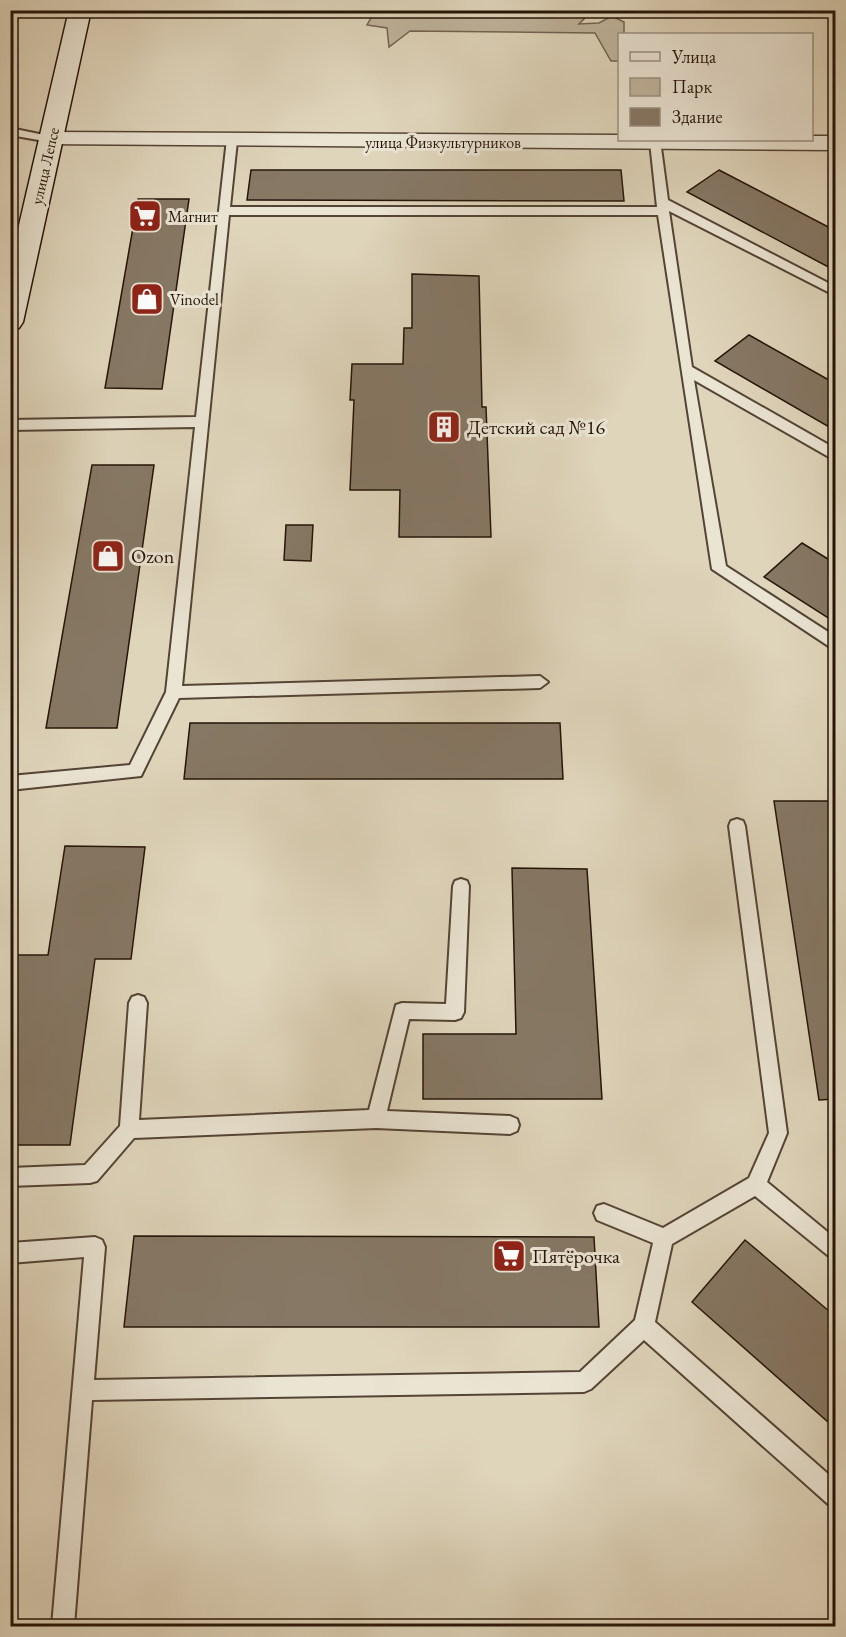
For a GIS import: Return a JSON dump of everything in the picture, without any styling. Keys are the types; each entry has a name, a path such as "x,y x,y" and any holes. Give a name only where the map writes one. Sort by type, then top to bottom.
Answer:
{"street":[{"name":"улица Лепсе","path":"10,322 80,10"},
{"name":"улица Физкультурников","path":"51,139 836,143"}],"lane":[{"path":"10,131 51,139"},
{"path":"10,783 135,771 174,692 204,422 231,141"},
{"path":"656,142 662,206 686,369 719,569 836,645"},
{"path":"224,211 662,206 836,292"},
{"path":"686,369 836,456"},
{"path":"10,424 204,422"},
{"path":"174,692 540,682"},
{"path":"84,1390 584,1382 644,1326 664,1238 756,1185 778,1133 737,826"},
{"path":"376,1119 402,1011 455,1012 461,886"},
{"path":"10,1178 90,1174 129,1129 138,1003"},
{"path":"129,1129 376,1119 510,1125"},
{"path":"756,1185 836,1252"},
{"path":"604,1213 664,1238"},
{"path":"10,1253 95,1247 63,1626"},
{"path":"644,1326 836,1496"}],"green space":[{"path":"375,11 588,11 590,13 579,24 599,23 612,16 624,22 624,33 618,33 618,61 611,61 595,33 410,31 389,47 387,28 367,25"}],"building":[{"path":"251,170 621,170 624,201 247,200"},
{"path":"719,170 836,231 836,271 687,192"},
{"path":"138,199 189,199 162,389 105,388"},
{"name":"Детский сад №16","path":"412,274 479,276 482,407 486,407 491,537 399,537 400,490 350,490 354,400 350,400 352,364 403,364 404,328 412,328"},
{"path":"749,335 836,384 836,431 715,361"},
{"path":"92,465 154,465 117,728 46,728"},
{"path":"286,525 313,525 311,561 284,560"},
{"path":"802,543 836,564 836,623 764,577"},
{"path":"190,723 560,723 563,779 184,779"},
{"path":"774,801 836,801 836,1099 819,1100"},
{"path":"65,846 145,847 131,959 95,959 70,1145 10,1145 10,978 14,955 48,955"},
{"path":"512,868 587,869 602,1099 423,1099 423,1034 516,1034"},
{"path":"134,1236 594,1237 599,1327 124,1327"},
{"path":"745,1240 836,1317 836,1429 692,1302"}],"place":[{"name":"Магнит","path":"145,216"},
{"name":"Vinodel","path":"147,299"},
{"name":"Детский сад №16","path":"444,427"},
{"name":"Ozon","path":"108,556"},
{"name":"Пятёрочка","path":"509,1256"}]}
